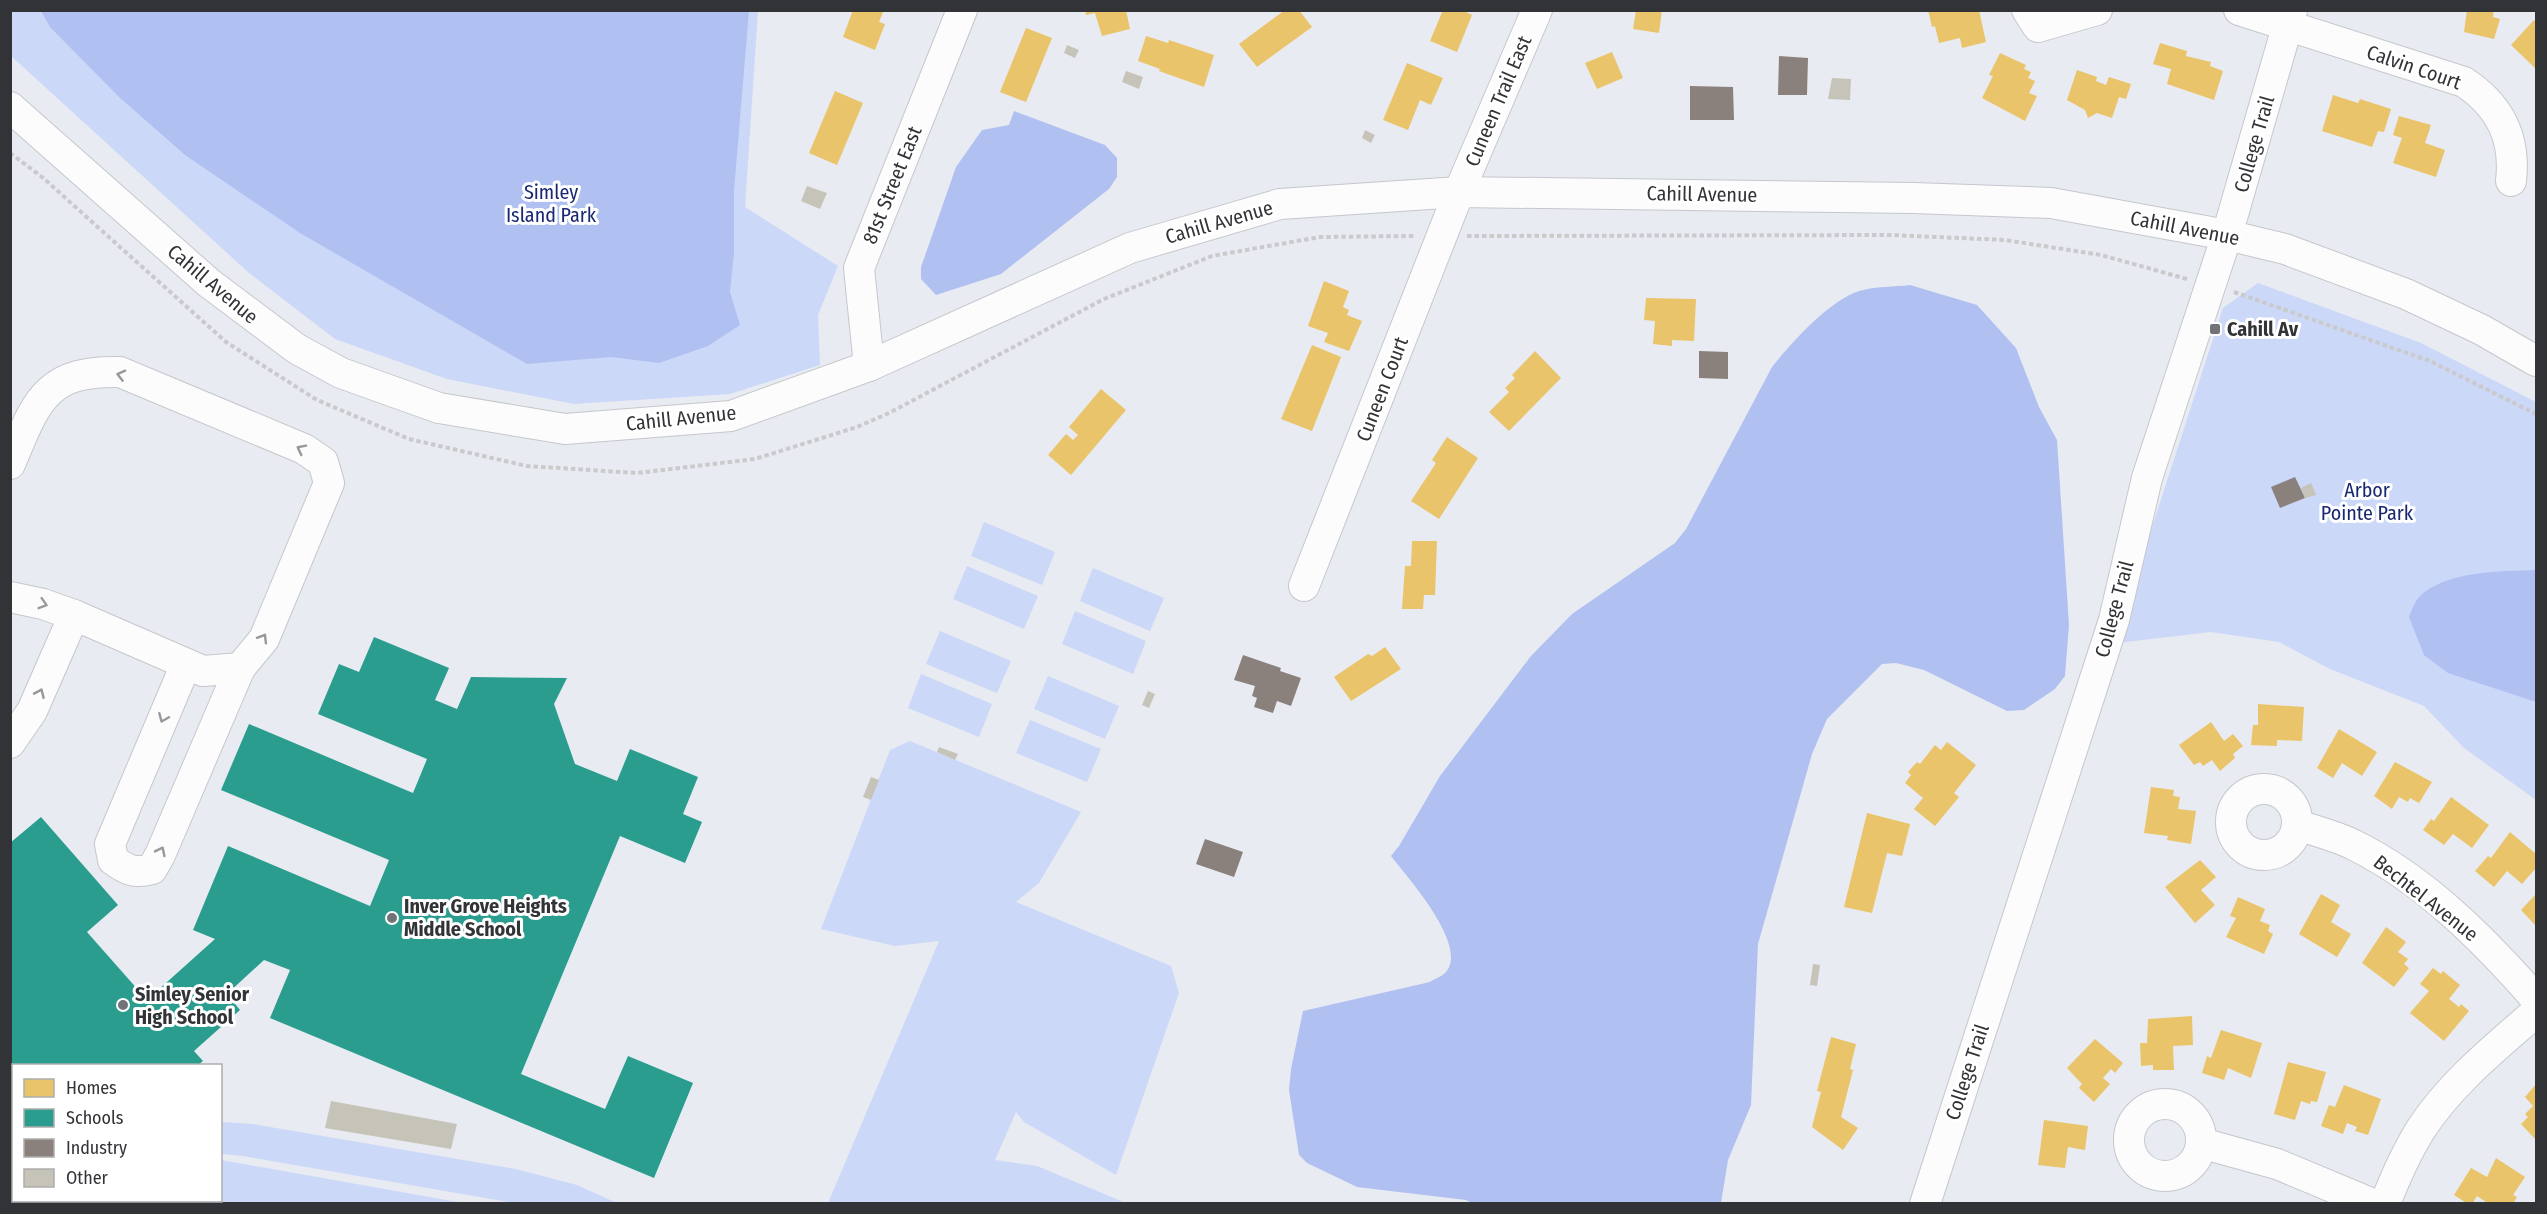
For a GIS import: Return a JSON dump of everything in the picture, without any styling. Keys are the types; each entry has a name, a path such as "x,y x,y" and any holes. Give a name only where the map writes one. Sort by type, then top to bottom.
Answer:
{"street":[{"name":"81st Street East","path":"869,366 859,268 962,10"},
{"name":"Cuneen Trail East","path":"1459,192 1537,10"},
{"path":"2027,10 2038,27 2097,10"},
{"name":"Calvin Court","path":"2239,10 2290,18 2450,76 2478,91 2500,116 2507,132 2513,165 2511,181"},
{"name":"College Trail","path":"1924,1203 2114,620 2147,478 2227,235 2290,18"},
{"name":"Cahill Avenue","path":"16,116 209,284 297,350 341,373 439,408 566,429 732,416 869,366 1130,248 1280,204 1459,192 1914,198 2051,203 2227,235 2285,249 2366,278 2445,312 2536,361"},
{"name":"Cuneen Court","path":"1304,586 1459,192"},
{"path":"10,464 39,402 56,385 74,375 97,372 120,372 304,449 323,462 329,483 264,639 240,668 160,855 152,869 138,873 127,870 113,860 110,844 186,664"},
{"path":"11,599 44,604 74,615 203,671 240,668"},
{"path":"10,743 32,711 74,615"},
{"name":"Bechtel Avenue","path":"2297,825 2354,845 2403,876 2459,920 2494,953 2536,999"},
{"path":"2385,1203 2409,1149 2422,1128 2449,1094 2488,1054 2536,1012"},
{"path":"2201,1143 2277,1164 2373,1203"}],"path":[{"path":"10,153 42,177 226,342 317,400 409,439 527,466 637,472 755,459 857,426 889,413 1104,299 1212,256 1320,237 1880,235 2005,240 2101,255 2246,295 2430,362 2536,414"}],"green space":[{"name":"Simley Island Park","path":"10,11 758,11 745,207 838,266 818,315 820,365 730,394 574,404 447,379 335,339 249,273 11,56"},
{"name":"Arbor Pointe Park","path":"2258,283 2421,343 2536,402 2536,800 2464,748 2424,706 2330,669 2279,642 2211,632 2117,643 2132,589 2223,308"},
{"path":"984,522 1055,552 1042,585 971,556"},
{"path":"967,566 1038,596 1024,629 953,599"},
{"path":"1093,568 1164,598 1150,631 1080,601"},
{"path":"1075,611 1146,641 1133,674 1062,644"},
{"path":"940,631 1011,661 997,693 926,664"},
{"path":"921,674 992,704 979,737 908,708"},
{"path":"1048,676 1119,706 1105,739 1034,709"},
{"path":"1030,720 1101,749 1087,782 1016,753"},
{"path":"910,741 1081,812 1039,883 1016,902 1171,966 1179,993 1116,1175 1024,1122 1016,1112 995,1160 1037,1166 1126,1203 828,1203 939,941 895,946 821,929 890,750"},
{"path":"222,1122 253,1124 516,1169 577,1185 617,1203 515,1203 222,1154"},
{"path":"222,1160 463,1203 183,1203 222,1202"}],"shaded area":[{"name":"Simley Island Park","path":"41,11 749,11 734,191 734,252 730,292 740,325 708,346 659,363 611,357 527,364 300,233 185,155 119,97 50,27"},
{"path":"1014,111 1105,145 1117,158 1117,177 1109,189 1001,274 936,295 921,279 921,267 956,167 982,130 1009,125"},
{"path":"1910,285 1977,305 2016,348 2039,407 2057,440 2069,625 2065,676 2055,689 2024,710 2007,711 1924,670 1896,663 1882,664 1827,719 1812,754 1758,944 1751,1105 1728,1160 1721,1203 1472,1203 1466,1200 1357,1187 1307,1163 1299,1155 1289,1090 1303,1011 1430,982 1446,972 1451,960 1449,945 1443,929 1421,895 1391,856 1440,776 1531,656 1572,614 1675,543 1686,529 1772,367 1800,335 1847,296 1871,288"},
{"path":"2536,570 2536,702 2448,673 2424,655 2409,617 2420,596 2431,588 2459,577 2491,572"}],"building: Homes":[{"path":"853,10 884,10 879,22 885,24 875,50 843,37"},
{"path":"1085,10 1126,10 1130,29 1102,36 1095,13 1086,15"},
{"path":"1285,10 1299,10 1312,27 1257,67 1239,44"},
{"path":"1443,10 1462,10 1472,15 1457,52 1430,41"},
{"path":"1636,10 1662,10 1659,33 1633,29"},
{"path":"1928,10 1961,10 1961,12 1979,10 1986,42 1962,48 1960,38 1939,43"},
{"path":"2467,10 2494,10 2493,17 2500,19 2494,39 2464,32"},
{"path":"2534,20 2536,22 2536,69 2511,45"},
{"path":"1026,28 1052,38 1026,102 1000,92"},
{"path":"1146,36 1168,43 1169,40 1214,55 1204,87 1138,61"},
{"path":"2160,43 2187,51 2186,56 2211,62 2210,66 2223,71 2214,100 2167,84 2171,69 2153,64"},
{"path":"1612,52 1623,78 1597,89 1585,63"},
{"path":"2000,53 2026,65 2024,69 2031,72 2028,78 2035,81 2029,93 2037,96 2025,121 1982,98 1993,76 1989,75"},
{"path":"1407,63 1443,78 1431,105 1420,100 1408,130 1383,120"},
{"path":"2077,70 2097,77 2096,81 2106,85 2109,77 2131,84 2126,99 2119,97 2112,118 2097,113 2088,118 2085,110 2067,100"},
{"path":"835,91 863,103 837,165 809,153"},
{"path":"2333,95 2358,103 2360,99 2391,109 2384,132 2378,131 2372,147 2322,131"},
{"path":"2399,116 2431,125 2425,143 2445,150 2436,177 2393,163 2402,138 2393,135"},
{"path":"1324,281 1349,291 1343,307 1349,310 1347,315 1362,321 1349,351 1324,342 1328,333 1308,326"},
{"path":"1646,298 1696,299 1694,341 1672,340 1672,346 1653,344 1655,321 1644,320"},
{"path":"1312,345 1341,357 1312,431 1281,419"},
{"path":"1535,351 1561,378 1509,431 1489,412 1509,392 1505,388 1515,378 1512,375"},
{"path":"1101,389 1126,410 1071,475 1048,455 1066,434 1073,440 1078,435 1069,427"},
{"path":"1447,437 1478,458 1439,519 1411,501 1436,463 1432,460"},
{"path":"1412,541 1437,541 1435,595 1424,595 1423,609 1402,609 1405,566 1411,566"},
{"path":"1385,647 1401,669 1351,701 1334,677 1368,654 1372,656"},
{"path":"2258,704 2304,707 2302,741 2277,740 2277,746 2251,745 2253,725 2258,725"},
{"path":"2211,722 2224,741 2233,734 2243,746 2233,754 2235,758 2220,771 2212,760 2203,766 2200,762 2194,765 2179,745"},
{"path":"2339,729 2377,752 2362,776 2342,763 2333,778 2317,768"},
{"path":"1947,742 1976,765 1954,793 1959,797 1935,826 1914,809 1923,798 1905,783 1911,775 1908,772 1917,762 1920,764 1935,745 1941,750"},
{"path":"2395,762 2432,782 2419,803 2410,798 2408,802 2399,797 2392,809 2374,796"},
{"path":"2151,787 2174,790 2173,796 2180,797 2178,809 2196,811 2191,844 2167,840 2168,836 2144,833"},
{"path":"2451,797 2489,825 2472,848 2453,834 2444,845 2423,830 2431,819 2434,821"},
{"path":"1867,813 1910,824 1902,856 1887,853 1872,913 1844,907"},
{"path":"2510,832 2536,854 2536,868 2522,884 2507,871 2494,887 2475,871 2488,856 2491,858"},
{"path":"2200,860 2216,877 2201,890 2215,905 2195,923 2165,887"},
{"path":"2321,894 2340,905 2331,922 2351,934 2337,957 2299,934"},
{"path":"2535,895 2536,897 2536,926 2521,910"},
{"path":"2238,897 2265,909 2260,921 2270,925 2268,931 2273,934 2264,954 2226,937 2236,918 2230,916"},
{"path":"2386,927 2406,942 2398,952 2408,959 2404,964 2409,968 2394,987 2362,963"},
{"path":"2433,968 2441,974 2443,971 2460,985 2449,999 2459,1007 2461,1004 2469,1011 2444,1041 2410,1013 2429,991 2420,984"},
{"path":"2192,1016 2193,1045 2173,1046 2174,1070 2153,1070 2153,1065 2141,1066 2140,1043 2147,1043 2148,1019"},
{"path":"2221,1030 2262,1043 2251,1078 2228,1068 2224,1080 2202,1073 2207,1056 2211,1058"},
{"path":"1831,1037 1856,1044 1850,1069 1853,1070 1841,1117 1858,1128 1843,1150 1812,1127 1821,1092 1817,1091"},
{"path":"2095,1039 2123,1063 2115,1073 2111,1069 2103,1078 2110,1084 2094,1102 2079,1088 2082,1084 2067,1068"},
{"path":"2288,1062 2326,1072 2317,1102 2311,1101 2310,1104 2301,1101 2295,1120 2274,1114"},
{"path":"2536,1084 2536,1140 2521,1124 2528,1117 2525,1114 2533,1106 2525,1097"},
{"path":"2344,1085 2381,1099 2368,1135 2355,1131 2357,1127 2347,1123 2343,1134 2321,1126 2329,1105 2335,1107"},
{"path":"2044,1120 2088,1126 2085,1150 2068,1147 2065,1168 2038,1165"},
{"path":"2496,1158 2525,1177 2513,1195 2517,1197 2513,1204 2489,1204 2477,1196 2472,1204 2468,1204 2454,1195 2471,1168 2487,1177"}],"building: Schools":[{"name":"Inver Grove Heights Middle School","path":"374,637 449,668 435,700 457,709 471,677 567,678 554,704 575,764 617,781 630,749 698,777 683,814 702,822 685,863 620,836 521,1074 605,1109 628,1056 693,1083 654,1178 270,1018 290,970 264,960 227,994 240,1010 194,1051 203,1061 199,1064 12,1064 12,1202 58,1202 57,1204 10,1204 10,843 41,817 118,905 87,932 147,1000 215,939 193,930 228,846 370,906 389,860 221,790 249,724 413,793 427,759 318,714 339,664 359,672"}],"building: Industry":[{"path":"1779,56 1808,58 1807,95 1778,95"},
{"path":"1690,86 1733,87 1734,120 1690,120"},
{"path":"1699,351 1728,352 1728,379 1699,378"},
{"path":"2295,477 2305,498 2280,508 2271,487"},
{"path":"1243,655 1281,668 1280,671 1301,678 1291,706 1277,701 1273,713 1254,707 1257,698 1252,696 1255,686 1234,680"},
{"path":"1205,839 1243,852 1234,877 1196,864"}],"building: Other":[{"path":"1067,45 1079,50 1075,58 1064,53"},
{"path":"1126,71 1143,77 1139,89 1122,82"},
{"path":"1832,78 1851,79 1850,100 1828,99"},
{"path":"1365,130 1375,135 1371,143 1362,138"},
{"path":"807,186 827,193 820,209 801,201"},
{"path":"2311,483 2316,495 2305,498 2301,488"},
{"path":"1148,691 1155,694 1149,708 1142,705"},
{"path":"939,747 958,754 955,760 937,752"},
{"path":"871,777 879,780 871,800 863,797"},
{"path":"1813,964 1820,965 1817,986 1810,985"},
{"path":"331,1101 457,1124 451,1149 325,1128"}],"place":[{"name":"Cahill Av","path":"2215,329"},
{"name":"Inver Grove Heights Middle School","path":"392,918"},
{"name":"Simley Senior High School","path":"123,1005"}]}
